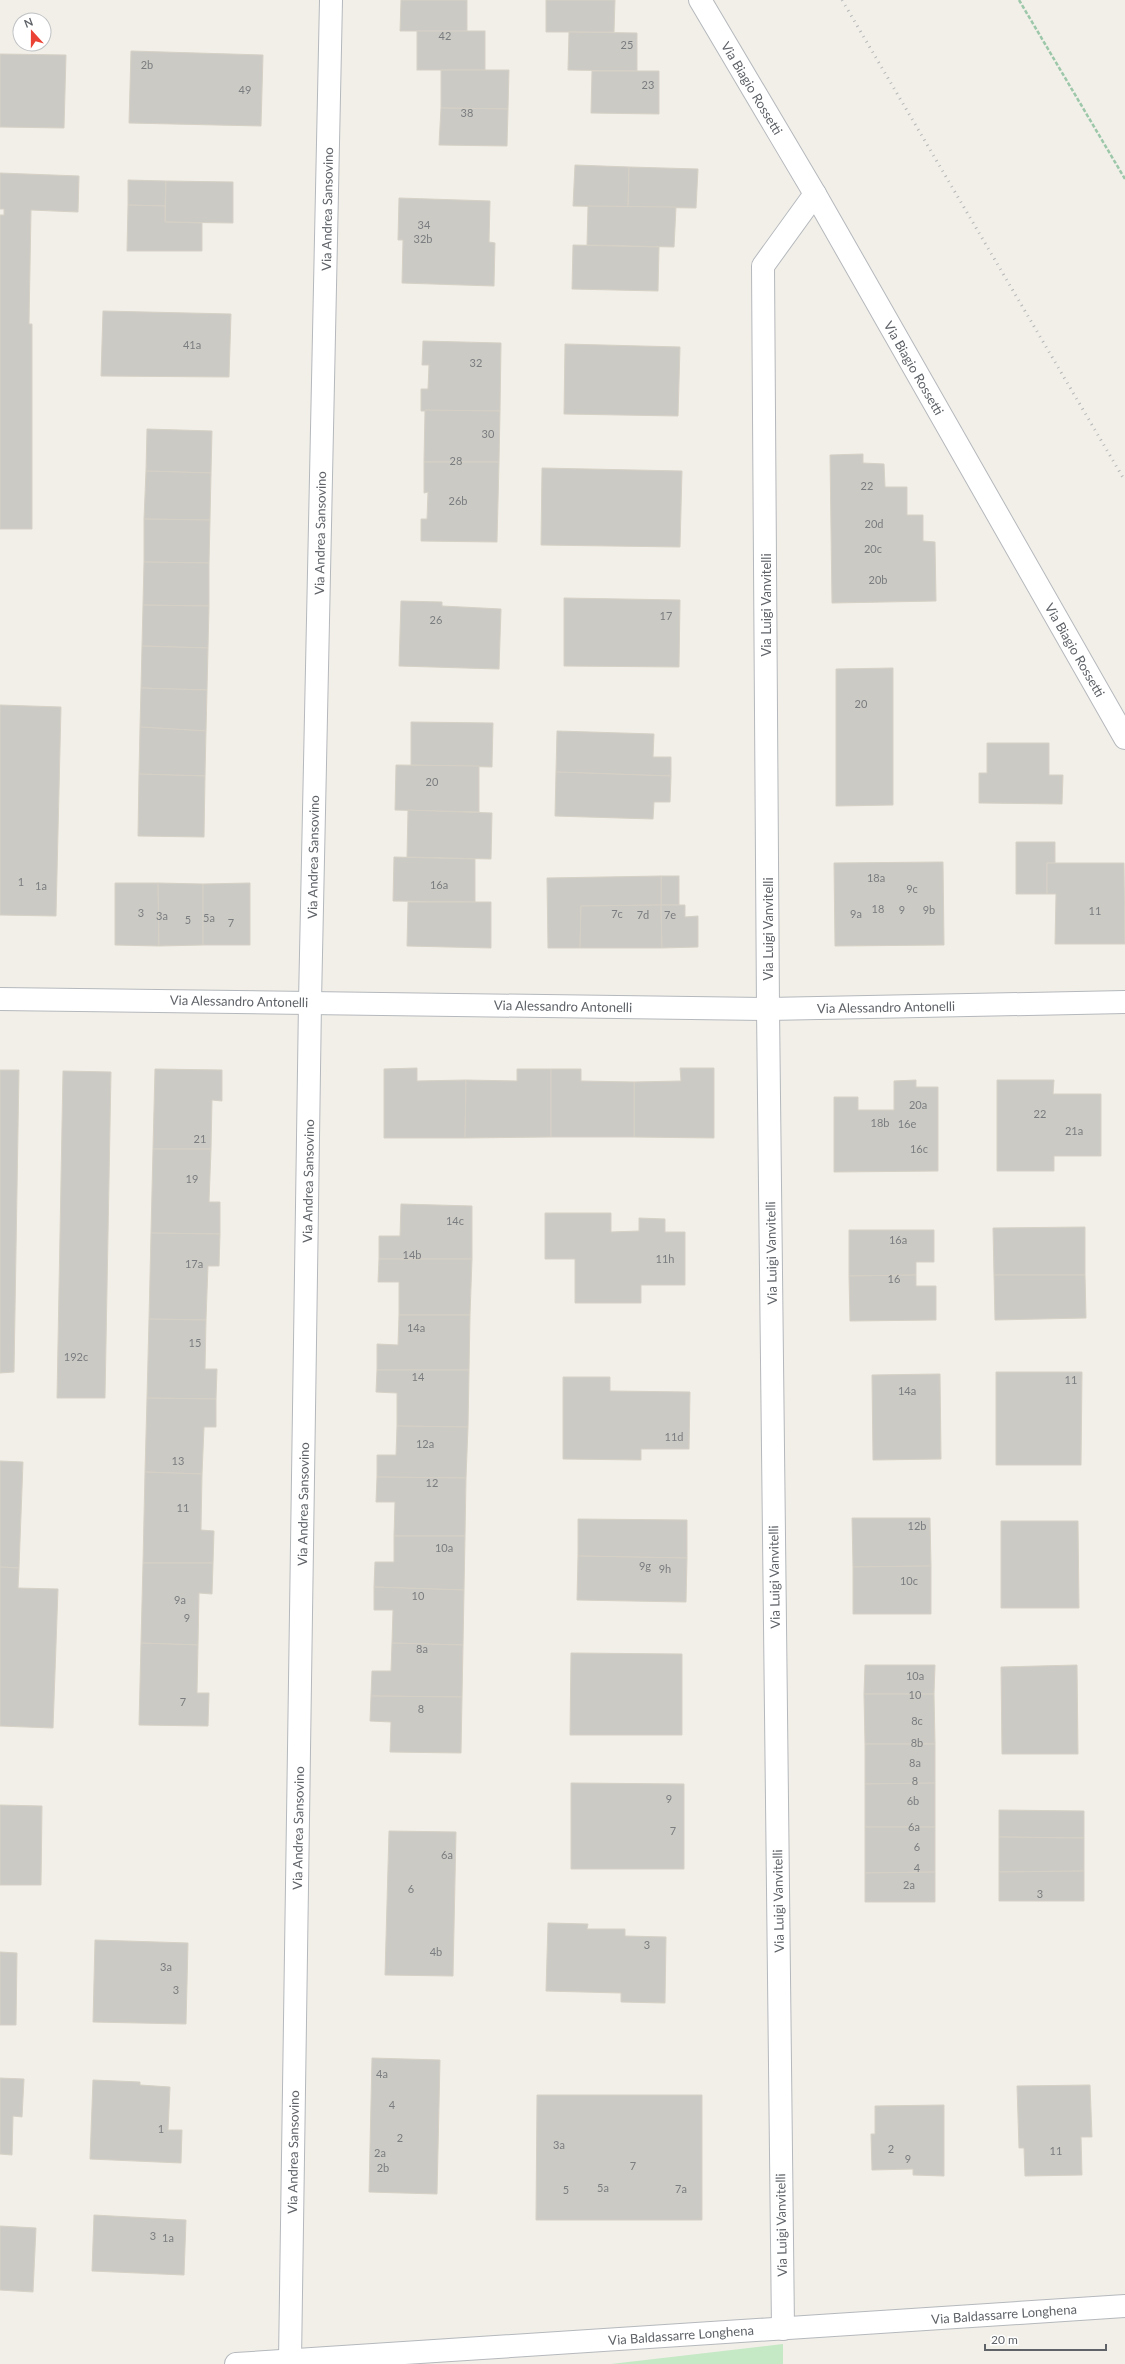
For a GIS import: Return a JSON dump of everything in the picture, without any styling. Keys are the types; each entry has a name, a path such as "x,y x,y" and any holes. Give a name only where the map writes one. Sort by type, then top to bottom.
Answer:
{"street":[{"name":"Via Andrea Sansovino","path":"290,2361 310,1002 331,0"},
{"name":"Via Biagio Rossetti","path":"700,0 815,194 1125,738"},
{"name":"Via Luigi Vanvitelli","path":"783,2329 768,1009 763,266 815,194"},
{"name":"Via Alessandro Antonelli","path":"0,999 768,1009 1125,1002"},
{"name":"Via Baldassarre Longhena","path":"236,2364 1125,2306"}],"path":[{"path":"1019,0 1125,178"}],"green space":[{"path":"783,2344 783,2364 611,2364"}],"building":[{"path":"401,0 467,0 467,31 400,31"},
{"path":"546,0 615,0 614,32 546,32"},
{"path":"417,31 485,31 485,70 417,70"},
{"path":"569,32 637,33 637,71 568,70"},
{"path":"131,51 263,55 261,126 129,123"},
{"path":"0,54 66,55 64,128 0,127"},
{"path":"441,70 509,70 508,109 441,108"},
{"path":"592,71 659,71 659,114 591,113"},
{"path":"441,108 508,109 507,146 439,145"},
{"path":"575,165 629,167 628,207 573,206"},
{"path":"629,167 698,169 696,208 628,207"},
{"path":"0,173 79,176 78,212 31,210 29,324 32,324 32,529 0,529 0,215 4,215 4,209 0,209"},
{"path":"128,180 166,181 165,206 128,205"},
{"path":"166,181 233,182 233,223 165,222"},
{"path":"399,198 490,201 489,242 495,243 494,286 402,283 403,240 398,240"},
{"path":"128,205 165,206 165,222 202,223 202,251 127,251"},
{"path":"588,206 676,207 674,247 587,245"},
{"path":"573,245 659,247 658,291 572,289"},
{"path":"103,311 231,314 229,377 101,376"},
{"path":"423,341 501,343 500,411 421,411 421,389 428,389 429,365 422,365"},
{"path":"565,344 680,347 678,416 564,414"},
{"path":"425,410 500,411 499,462 424,462"},
{"path":"147,429 212,431 211,473 146,471"},
{"path":"863,454 863,463 884,464 885,487 907,487 907,515 923,515 923,541 935,542 936,601 832,603 830,455"},
{"path":"424,462 499,462 497,542 421,541 421,519 427,519 428,492 424,493"},
{"path":"542,468 682,471 680,547 541,545"},
{"path":"146,471 211,473 210,520 144,519"},
{"path":"144,519 210,520 209,563 144,562"},
{"path":"144,562 209,563 209,606 143,605"},
{"path":"564,598 680,600 679,667 564,666"},
{"path":"401,601 442,602 442,606 501,609 499,669 399,666"},
{"path":"143,605 209,606 208,648 142,646"},
{"path":"142,646 208,648 207,690 141,688"},
{"path":"893,668 893,805 836,806 836,669"},
{"path":"141,688 207,690 206,731 140,727"},
{"path":"0,705 61,707 56,916 0,915"},
{"path":"411,722 493,723 492,767 411,765"},
{"path":"140,727 206,731 205,776 139,774"},
{"path":"557,731 654,734 653,757 671,757 671,776 556,772"},
{"path":"987,743 1049,743 1049,775 1063,775 1062,804 979,803 979,773 987,773"},
{"path":"396,765 479,766 479,812 395,810"},
{"path":"556,772 671,776 670,802 654,802 653,819 555,816"},
{"path":"139,774 205,776 204,837 138,836"},
{"path":"408,810 492,813 491,859 407,857"},
{"path":"1016,842 1055,842 1055,863 1047,863 1047,894 1016,894"},
{"path":"394,857 475,859 475,902 393,901"},
{"path":"943,862 944,945 835,946 834,863"},
{"path":"1047,863 1124,863 1125,944 1055,944 1056,894 1047,894"},
{"path":"661,876 679,876 679,905 661,905"},
{"path":"661,876 661,905 581,906 580,948 548,948 547,878"},
{"path":"115,883 158,883 159,946 115,945"},
{"path":"158,883 203,884 203,945 159,946"},
{"path":"250,883 250,945 203,945 203,884"},
{"path":"408,902 491,902 491,948 407,946"},
{"path":"661,905 662,948 580,948 581,906"},
{"path":"661,905 685,905 685,917 698,916 698,947 662,948"},
{"path":"417,1068 417,1081 466,1080 465,1138 384,1138 384,1069"},
{"path":"680,1068 714,1068 714,1138 634,1137 634,1082 681,1081"},
{"path":"155,1069 222,1070 222,1101 212,1100 211,1149 153,1149"},
{"path":"517,1069 551,1069 551,1137 465,1138 466,1080 517,1081"},
{"path":"551,1069 581,1069 581,1081 634,1082 634,1137 551,1137"},
{"path":"0,1070 19,1070 14,1372 0,1373"},
{"path":"63,1071 111,1072 105,1398 57,1398"},
{"path":"916,1080 916,1087 938,1087 938,1171 834,1172 834,1097 858,1097 858,1110 894,1110 894,1081"},
{"path":"997,1080 1054,1080 1053,1094 1101,1094 1101,1156 1054,1156 1054,1171 997,1171"},
{"path":"153,1149 211,1149 209,1202 220,1202 220,1234 151,1233"},
{"path":"401,1204 472,1206 472,1259 379,1259 379,1236 400,1236"},
{"path":"545,1213 611,1213 611,1232 639,1231 639,1218 665,1219 665,1232 685,1232 685,1285 641,1285 641,1303 575,1303 575,1259 545,1259"},
{"path":"1085,1227 1085,1275 994,1275 993,1228"},
{"path":"849,1230 934,1230 934,1262 916,1262 916,1275 849,1276"},
{"path":"151,1233 220,1234 219,1266 208,1266 206,1320 149,1319"},
{"path":"379,1259 472,1259 470,1315 399,1315 399,1282 378,1282"},
{"path":"916,1275 916,1286 936,1286 936,1320 850,1321 849,1276"},
{"path":"994,1275 1085,1275 1086,1318 995,1320"},
{"path":"399,1315 470,1315 469,1370 377,1370 377,1344 398,1345"},
{"path":"149,1319 206,1320 205,1369 217,1369 216,1399 147,1398"},
{"path":"377,1370 469,1370 468,1427 397,1426 397,1393 376,1392"},
{"path":"996,1372 1082,1372 1081,1465 996,1465"},
{"path":"940,1374 941,1459 873,1460 872,1375"},
{"path":"563,1377 610,1377 610,1391 690,1392 689,1449 641,1449 641,1460 563,1459"},
{"path":"147,1398 216,1399 216,1427 204,1427 202,1474 145,1472"},
{"path":"397,1426 468,1427 466,1478 377,1477 377,1455 396,1455"},
{"path":"0,1461 23,1462 19,1568 0,1567"},
{"path":"145,1472 202,1474 201,1530 214,1531 213,1563 143,1563"},
{"path":"377,1477 466,1478 465,1536 394,1536 395,1502 376,1502"},
{"path":"852,1518 930,1518 931,1566 853,1567"},
{"path":"578,1519 687,1520 687,1558 578,1556"},
{"path":"1001,1521 1078,1521 1079,1608 1001,1608"},
{"path":"394,1536 465,1536 464,1590 374,1587 375,1562 394,1562"},
{"path":"578,1556 687,1558 686,1602 577,1600"},
{"path":"143,1563 213,1563 212,1594 199,1593 198,1645 141,1643"},
{"path":"931,1566 931,1614 853,1614 853,1567"},
{"path":"0,1567 19,1568 18,1588 58,1589 53,1728 0,1726"},
{"path":"374,1587 464,1590 463,1645 392,1643 393,1610 374,1610"},
{"path":"141,1643 198,1645 197,1693 209,1693 208,1726 139,1725"},
{"path":"392,1643 463,1645 462,1697 371,1696 372,1671 391,1671"},
{"path":"571,1653 682,1654 682,1735 570,1735"},
{"path":"865,1665 935,1665 934,1694 864,1694"},
{"path":"1077,1665 1078,1754 1002,1754 1001,1667"},
{"path":"864,1694 934,1694 935,1744 865,1744"},
{"path":"371,1696 462,1697 461,1753 390,1752 391,1722 370,1721"},
{"path":"865,1744 935,1744 935,1783 865,1784"},
{"path":"571,1783 684,1784 684,1869 571,1869"},
{"path":"935,1783 935,1827 865,1827 865,1784"},
{"path":"0,1805 42,1806 41,1885 0,1885"},
{"path":"999,1810 1084,1811 1084,1838 999,1837"},
{"path":"865,1827 935,1827 935,1872 865,1873"},
{"path":"389,1831 456,1832 453,1976 385,1975"},
{"path":"999,1837 1084,1838 1084,1871 999,1872"},
{"path":"1084,1871 1084,1901 999,1901 999,1872"},
{"path":"935,1872 935,1902 865,1902 865,1873"},
{"path":"548,1923 588,1924 587,1929 625,1929 625,1936 666,1937 665,2003 621,2002 621,1993 546,1991"},
{"path":"95,1940 188,1943 186,2024 93,2022"},
{"path":"0,1952 17,1953 16,2025 0,2025"},
{"path":"372,2058 440,2060 437,2194 369,2192"},
{"path":"0,2078 24,2079 22,2117 13,2116 12,2155 0,2154"},
{"path":"93,2080 140,2082 140,2085 170,2087 168,2130 182,2130 181,2163 90,2159"},
{"path":"1090,2085 1092,2137 1081,2137 1082,2175 1025,2176 1024,2148 1019,2148 1017,2086"},
{"path":"537,2095 702,2095 702,2220 536,2220"},
{"path":"944,2105 944,2176 913,2175 913,2169 872,2170 871,2134 875,2134 875,2106"},
{"path":"94,2215 186,2220 184,2275 92,2271"},
{"path":"0,2226 36,2228 33,2292 0,2290"}],"railway":[{"path":"842,0 1125,481"}]}
